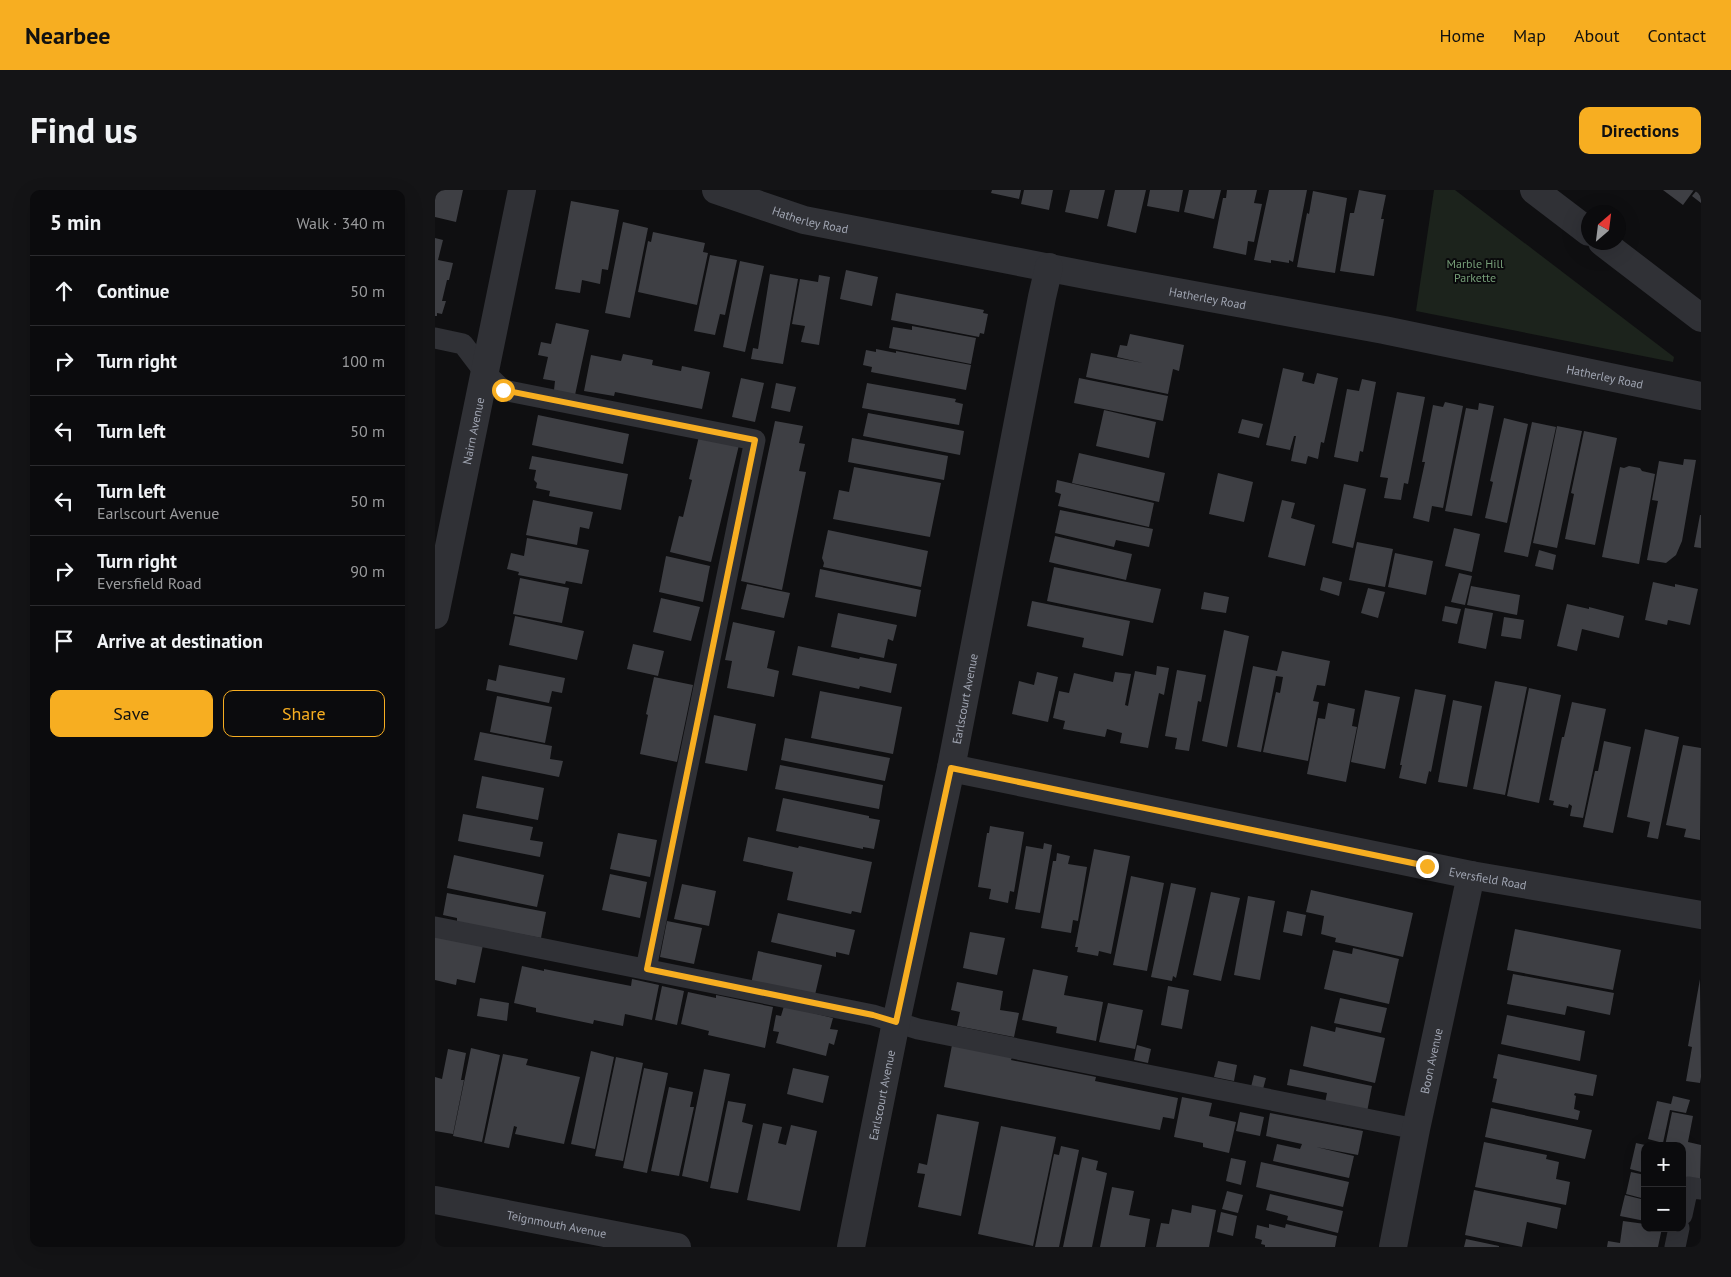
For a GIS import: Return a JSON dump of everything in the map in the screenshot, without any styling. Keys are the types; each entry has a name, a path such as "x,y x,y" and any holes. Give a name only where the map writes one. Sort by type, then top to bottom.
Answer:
{"street":[{"name":"Nairn Avenue","path":"435,615 522,190"},
{"name":"Hatherley Road","path":"716,190 804,220 1384,330 1701,396"},
{"path":"1534,190 1581,226"},
{"path":"1612,250 1701,318"},
{"name":"Earlscourt Avenue","path":"851,1247 896,1022 951,768 1049,267"},
{"name":"Eversfield Road","path":"951,768 1471,875 1701,915"},
{"name":"Boon Avenue","path":"1393,1247 1416,1129 1471,875"},
{"name":"Teignmouth Avenue","path":"435,1200 677,1247"}],"lane":[{"path":"435,338 463,344 485,373 503,390 755,440 647,969"},
{"path":"435,927 873,1015 918,1029 1416,1129"},
{"path":"1686,1196 1688,1187 1701,1189"},
{"path":"1675,1247 1678,1232"}],"green space":[{"name":"Marble Hill Parkette","path":"1434,190 1455,190 1674,357 1673,362 1416,311"}],"building":[{"path":"435,190 463,190 456,222 435,217"},
{"path":"992,190 1021,190 1019,199 991,193"},
{"path":"1024,190 1053,190 1049,210 1021,204"},
{"path":"1070,190 1105,190 1098,219 1065,212"},
{"path":"1115,190 1146,190 1136,233 1107,226"},
{"path":"1150,190 1183,190 1179,212 1147,206"},
{"path":"1189,190 1221,190 1214,219 1184,212"},
{"path":"1227,190 1257,190 1254,203 1262,204 1254,242 1248,241 1246,255 1213,248 1223,198 1226,198"},
{"path":"1269,190 1307,190 1293,262 1289,260 1289,263 1271,260 1271,263 1254,260"},
{"path":"1359,190 1386,195 1381,219 1384,219 1374,276 1340,271 1350,213 1354,213"},
{"path":"1663,190 1694,190 1683,205"},
{"path":"1697,190 1701,190 1701,203 1692,196"},
{"path":"1313,191 1347,198 1335,273 1297,267"},
{"path":"571,201 619,210 608,270 602,269 600,284 582,280 580,293 555,289"},
{"path":"623,222 648,228 630,318 605,313"},
{"path":"653,232 705,243 703,252 708,253 697,305 638,292 648,241 651,242"},
{"path":"435,238 443,240 438,260 453,263 442,301 446,301 442,314 437,313 437,316 435,316"},
{"path":"710,255 737,260 725,315 720,314 715,335 694,331"},
{"path":"740,261 764,266 745,352 723,347"},
{"path":"846,270 878,277 872,306 840,299"},
{"path":"770,274 798,279 783,364 751,359 753,348 758,349"},
{"path":"819,275 830,277 819,345 801,342 805,326 792,324 800,279 818,282"},
{"path":"896,293 984,310 983,313 988,314 984,334 980,333 979,337 891,320"},
{"path":"556,323 589,330 575,395 554,390 555,381 543,379 548,357 538,355 541,342 551,344"},
{"path":"912,326 976,338 971,364 889,348 893,327 912,330"},
{"path":"1130,334 1184,345 1179,371 1173,369 1168,394 1086,377 1091,353 1143,363 1117,357 1120,345 1127,346"},
{"path":"876,349 971,365 966,390 871,372 872,367 863,365 866,350 876,352"},
{"path":"623,354 653,360 652,365 681,371 682,366 710,372 702,409 615,392 614,396 584,391 591,355 621,361"},
{"path":"1283,368 1304,373 1302,381 1314,384 1317,373 1338,378 1324,443 1321,442 1318,459 1308,456 1306,464 1291,461 1296,436 1294,436 1290,450 1266,445"},
{"path":"741,378 764,383 755,422 732,417"},
{"path":"1079,378 1168,396 1163,421 1074,403"},
{"path":"1362,379 1376,382 1363,452 1360,451 1358,462 1334,457 1347,389 1359,391"},
{"path":"776,383 796,387 790,412 771,408"},
{"path":"867,383 956,399 955,402 963,404 959,425 862,408"},
{"path":"1397,392 1425,397 1408,484 1404,483 1401,500 1384,498 1388,478 1380,477"},
{"path":"1445,402 1463,406 1443,508 1432,506 1429,522 1413,518 1425,462 1422,462 1433,405 1443,407"},
{"path":"1479,403 1494,406 1472,516 1445,511 1466,408 1478,410"},
{"path":"1104,410 1156,422 1149,458 1096,446"},
{"path":"868,413 964,431 960,455 863,436"},
{"path":"538,415 629,434 623,464 532,445"},
{"path":"1504,418 1528,424 1507,523 1485,518 1493,482 1490,481"},
{"path":"1242,419 1263,424 1259,438 1238,433"},
{"path":"775,421 803,426 799,443 805,444 799,471 806,472 782,590 741,581"},
{"path":"1532,422 1556,427 1528,557 1504,552"},
{"path":"1557,426 1582,431 1557,548 1533,543"},
{"path":"1584,431 1617,438 1595,545 1565,539 1574,494 1571,493"},
{"path":"699,436 739,445 711,562 670,552 679,516 683,517 692,480 689,479"},
{"path":"852,438 948,456 944,480 848,462"},
{"path":"1079,453 1165,473 1159,502 1072,483"},
{"path":"532,456 628,474 621,510 549,496 550,491 536,488 537,483 534,480 536,470 529,469"},
{"path":"1684,459 1696,460 1682,541 1676,555 1666,563 1647,560 1658,501 1652,500 1659,461 1683,465"},
{"path":"1629,466 1655,474 1639,564 1602,557 1620,467"},
{"path":"854,467 941,483 930,537 833,519 839,490 849,492"},
{"path":"1218,473 1253,482 1244,522 1209,514"},
{"path":"1057,480 1154,503 1149,527 1058,506 1061,494 1055,492"},
{"path":"1344,484 1366,489 1353,548 1332,543"},
{"path":"533,500 593,512 589,529 580,527 577,545 526,535"},
{"path":"1282,500 1295,503 1291,518 1315,525 1305,566 1268,557"},
{"path":"1060,510 1153,529 1149,547 1116,540 1114,547 1055,533"},
{"path":"1701,515 1701,548 1694,547"},
{"path":"1454,528 1480,534 1472,572 1445,566"},
{"path":"828,530 928,551 921,587 823,567 822,558"},
{"path":"1055,536 1132,554 1126,580 1049,562"},
{"path":"527,538 589,550 582,584 566,581 565,584 518,575 519,572 507,569 511,553 524,556"},
{"path":"1357,542 1393,549 1385,587 1349,580"},
{"path":"1539,550 1556,555 1553,570 1535,566"},
{"path":"1395,553 1433,561 1426,595 1388,587"},
{"path":"666,556 710,566 703,602 659,592"},
{"path":"1054,567 1161,589 1153,623 1047,601"},
{"path":"820,569 921,590 916,617 815,597"},
{"path":"1459,573 1472,576 1465,605 1451,602"},
{"path":"1323,577 1342,582 1339,596 1320,590"},
{"path":"520,578 569,588 562,623 513,614"},
{"path":"1653,582 1675,587 1675,584 1698,589 1690,625 1668,620 1667,625 1645,620"},
{"path":"747,584 790,593 784,618 741,609"},
{"path":"1471,586 1520,595 1517,615 1467,605"},
{"path":"1368,588 1385,592 1378,618 1361,613"},
{"path":"1204,592 1229,597 1226,613 1201,609"},
{"path":"661,598 700,607 691,641 653,632"},
{"path":"1032,601 1130,621 1123,656 1082,647 1084,638 1027,626"},
{"path":"1567,604 1589,609 1589,607 1624,616 1619,638 1582,629 1577,651 1557,646"},
{"path":"1445,606 1461,609 1457,624 1442,621"},
{"path":"1465,608 1493,613 1486,649 1458,643"},
{"path":"838,613 897,625 893,641 888,639 884,658 831,647"},
{"path":"515,616 584,631 577,660 509,645"},
{"path":"1504,617 1524,620 1521,639 1501,636"},
{"path":"733,622 775,631 767,668 779,671 774,697 727,688 732,661 725,660"},
{"path":"1224,630 1249,636 1227,747 1202,741"},
{"path":"633,644 664,651 658,676 627,669"},
{"path":"798,646 859,659 860,657 897,664 891,693 860,686 859,689 792,675"},
{"path":"1282,651 1330,661 1325,686 1317,685 1313,701 1319,702 1308,761 1263,752 1276,692 1280,693 1283,677 1276,676 1261,752 1237,747 1253,666 1277,671"},
{"path":"499,665 565,678 562,693 552,691 549,703 486,690 488,679 496,681"},
{"path":"1157,666 1169,668 1164,695 1159,693 1148,748 1120,743 1122,733 1107,729 1105,737 1063,729 1065,721 1053,718 1059,691 1069,693 1074,673 1113,682 1115,672 1131,674 1125,705 1128,706 1135,671 1156,675"},
{"path":"1177,670 1206,675 1201,702 1198,701 1189,751 1175,749 1177,738 1165,736"},
{"path":"1037,672 1058,677 1048,722 1012,714 1019,681 1034,685"},
{"path":"654,677 693,685 677,762 640,754"},
{"path":"1495,681 1527,687 1505,795 1473,789"},
{"path":"1529,688 1561,695 1539,803 1507,796"},
{"path":"1415,689 1446,695 1431,772 1429,771 1426,784 1399,778"},
{"path":"1365,690 1400,697 1385,769 1351,762"},
{"path":"820,691 902,707 893,754 811,738"},
{"path":"497,696 552,707 545,743 490,732"},
{"path":"1453,700 1482,706 1467,787 1438,782"},
{"path":"1572,702 1606,709 1583,818 1570,816 1572,806 1569,804 1568,808 1553,805 1554,801 1549,800 1562,737 1564,737"},
{"path":"1328,703 1355,709 1352,726 1357,727 1346,782 1307,774 1318,718 1325,719"},
{"path":"714,715 756,724 747,771 705,763"},
{"path":"1645,729 1679,737 1658,839 1647,837 1650,822 1627,817"},
{"path":"480,732 552,746 550,759 563,761 559,777 474,760"},
{"path":"785,738 890,758 885,781 781,760"},
{"path":"1604,741 1631,747 1613,833 1583,827 1595,771 1598,771"},
{"path":"1683,745 1701,748 1700,840 1684,837 1686,829 1666,825"},
{"path":"780,765 883,785 879,809 775,789"},
{"path":"482,776 544,788 538,820 476,808"},
{"path":"783,798 880,820 874,849 863,847 863,849 776,831"},
{"path":"463,814 533,827 530,840 543,842 540,857 458,841"},
{"path":"990,826 1024,832 1014,892 1010,891 1008,903 989,899 991,889 978,887 987,833 989,833"},
{"path":"618,833 657,840 650,877 610,869"},
{"path":"748,837 872,862 861,913 852,911 851,914 787,900 793,872 743,861"},
{"path":"1044,843 1052,845 1040,913 1015,909 1026,846 1043,849"},
{"path":"1094,849 1130,856 1111,954 1099,951 1098,956 1077,952 1078,947 1075,947"},
{"path":"1057,853 1070,856 1068,864 1087,867 1078,921 1073,920 1071,933 1041,928 1053,861 1056,861"},
{"path":"454,855 544,875 537,907 447,888"},
{"path":"610,874 647,882 640,918 602,910"},
{"path":"1131,876 1164,883 1147,971 1113,965"},
{"path":"1171,883 1196,888 1176,978 1173,976 1172,981 1151,977"},
{"path":"682,884 716,891 709,926 674,919"},
{"path":"1311,890 1413,913 1403,957 1335,942 1336,938 1321,934 1324,916 1306,912"},
{"path":"1211,892 1240,898 1221,981 1193,975"},
{"path":"447,893 546,912 541,938 457,922 457,918 443,915"},
{"path":"1248,896 1275,901 1260,980 1234,975"},
{"path":"1287,911 1306,915 1302,936 1283,932"},
{"path":"778,913 855,930 849,955 836,952 836,957 771,942"},
{"path":"667,921 702,928 694,964 660,957"},
{"path":"1515,929 1621,950 1613,990 1507,970"},
{"path":"970,932 1005,938 997,975 963,968"},
{"path":"435,935 483,945 475,983 457,979 456,985 435,980"},
{"path":"1353,948 1399,959 1389,1004 1324,989 1333,950 1352,954"},
{"path":"758,951 822,965 814,999 751,984"},
{"path":"522,966 631,986 632,979 659,985 652,1020 625,1014 623,1026 594,1020 593,1024 536,1012 536,1008 514,1003"},
{"path":"1033,969 1068,976 1064,995 1103,1002 1096,1041 1056,1033 1057,1027 1022,1020"},
{"path":"1513,974 1614,993 1610,1015 1567,1006 1565,1015 1507,1004"},
{"path":"1700,979 1700,1083 1686,1081 1692,1047 1688,1046"},
{"path":"957,982 1003,991 1000,1010 1019,1013 1014,1037 957,1026 960,1012 951,1010"},
{"path":"662,986 684,991 677,1025 655,1020"},
{"path":"1168,986 1189,990 1182,1029 1161,1025"},
{"path":"688,992 716,998 716,995 773,1007 765,1048 708,1035 709,1031 681,1024"},
{"path":"480,998 509,1003 507,1021 477,1016"},
{"path":"1340,998 1387,1008 1381,1033 1334,1023"},
{"path":"1108,1003 1143,1010 1135,1049 1099,1042"},
{"path":"784,1006 833,1018 830,1029 838,1030 834,1045 829,1043 826,1056 776,1043 779,1032 773,1031 776,1015 781,1016"},
{"path":"1507,1015 1585,1031 1580,1061 1501,1044"},
{"path":"1311,1026 1335,1032 1336,1027 1385,1038 1375,1083 1303,1066"},
{"path":"952,1045 1012,1057 1011,1060 1096,1077 1095,1081 1178,1098 1174,1119 1163,1117 1160,1130 944,1087"},
{"path":"1137,1045 1151,1049 1148,1063 1134,1060"},
{"path":"471,1048 500,1055 482,1142 453,1136"},
{"path":"448,1049 466,1053 461,1080 464,1080 453,1134 435,1131 435,1077 442,1079"},
{"path":"591,1051 614,1057 595,1149 571,1144"},
{"path":"503,1054 528,1059 526,1065 580,1077 564,1144 515,1134 517,1127 514,1126 509,1148 484,1143"},
{"path":"1498,1054 1597,1075 1593,1096 1575,1093 1574,1109 1580,1111 1578,1120 1492,1102 1497,1079 1493,1078"},
{"path":"616,1057 643,1063 623,1161 595,1156"},
{"path":"1218,1061 1237,1065 1234,1081 1214,1077"},
{"path":"644,1068 668,1073 647,1173 623,1168"},
{"path":"793,1068 829,1076 823,1103 787,1094"},
{"path":"704,1069 730,1074 708,1182 682,1176"},
{"path":"1290,1069 1372,1086 1367,1112 1325,1103 1327,1093 1287,1085"},
{"path":"1254,1075 1266,1078 1263,1089 1251,1087"},
{"path":"669,1087 693,1092 690,1107 694,1107 679,1176 651,1171"},
{"path":"1673,1096 1690,1100 1686,1113 1670,1110 1663,1142 1648,1139 1657,1101 1671,1104"},
{"path":"1182,1097 1212,1103 1209,1116 1236,1122 1229,1153 1203,1147 1203,1143 1174,1137"},
{"path":"728,1101 746,1104 742,1122 753,1125 738,1193 710,1188"},
{"path":"1491,1108 1592,1130 1585,1159 1485,1137"},
{"path":"1240,1112 1264,1117 1260,1136 1236,1131"},
{"path":"1672,1112 1693,1116 1688,1142 1701,1145 1700,1182 1686,1179 1686,1142 1666,1142"},
{"path":"1270,1113 1363,1131 1358,1155 1316,1147 1354,1156 1349,1178 1273,1161 1277,1144 1300,1149 1302,1144 1266,1136"},
{"path":"937,1114 979,1122 961,1216 918,1207 925,1174 917,1173 919,1163 927,1165"},
{"path":"763,1123 782,1127 778,1143 786,1145 791,1125 817,1131 800,1211 747,1200"},
{"path":"1001,1126 1056,1137 1033,1246 978,1234"},
{"path":"1484,1142 1547,1155 1546,1159 1559,1162 1556,1179 1570,1182 1566,1205 1475,1187"},
{"path":"1636,1143 1641,1144 1641,1172 1630,1169"},
{"path":"1061,1146 1079,1150 1059,1247 1035,1247 1054,1154 1059,1155"},
{"path":"1082,1157 1098,1161 1096,1170 1107,1173 1092,1247 1063,1247"},
{"path":"1231,1158 1246,1161 1241,1185 1226,1181"},
{"path":"1261,1162 1349,1182 1343,1207 1256,1187"},
{"path":"1631,1172 1641,1174 1641,1198 1626,1194"},
{"path":"1112,1187 1134,1191 1129,1215 1150,1219 1145,1247 1100,1247"},
{"path":"1474,1190 1561,1208 1557,1229 1527,1222 1522,1247 1465,1235"},
{"path":"1227,1191 1243,1195 1238,1213 1222,1209"},
{"path":"1270,1194 1343,1211 1338,1233 1287,1220 1288,1216 1266,1210"},
{"path":"1625,1195 1641,1199 1641,1220 1620,1216"},
{"path":"1192,1205 1216,1210 1209,1247 1156,1247 1161,1223 1169,1224 1172,1209 1191,1213"},
{"path":"1221,1212 1237,1216 1233,1236 1217,1232"},
{"path":"1623,1221 1641,1223 1641,1232 1661,1232 1658,1247 1607,1247 1608,1241 1620,1243"},
{"path":"1269,1224 1285,1228 1286,1224 1337,1236 1335,1247 1265,1247 1265,1245 1261,1244 1262,1240 1255,1238 1257,1225 1269,1228"},
{"path":"1466,1239 1499,1246 1499,1247 1464,1247"}],"route":[{"path":"503,390 755,440 647,969 873,1015 896,1022 951,768 1427,866"}]}
